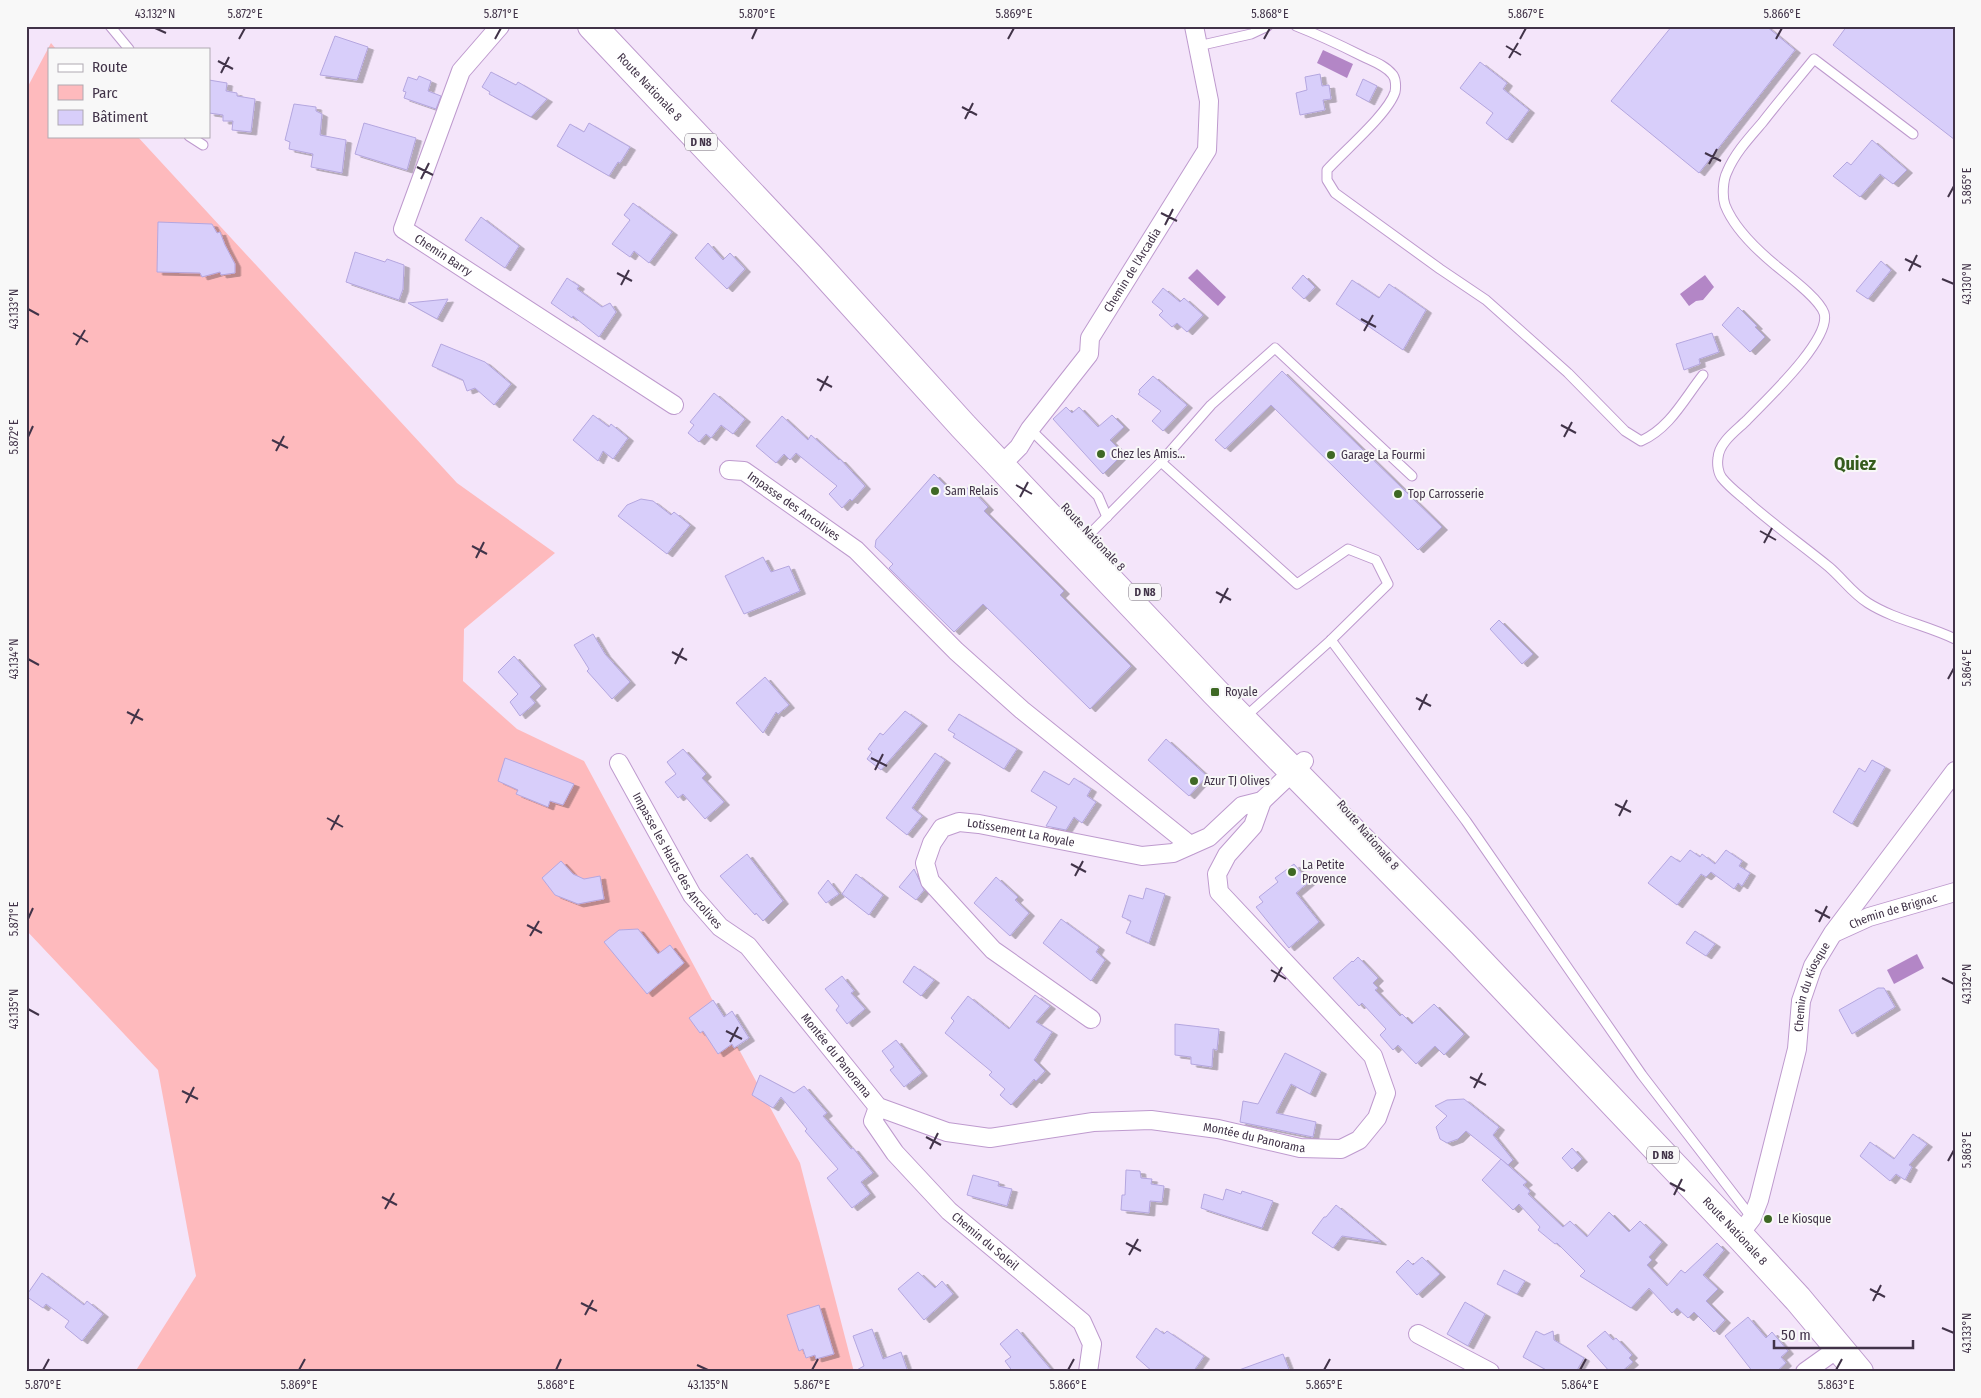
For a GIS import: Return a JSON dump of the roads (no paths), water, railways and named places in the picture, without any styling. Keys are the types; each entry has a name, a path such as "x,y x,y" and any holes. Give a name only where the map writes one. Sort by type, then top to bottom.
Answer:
{"main road":[{"name":"Route Nationale 8","path":"592,26 810,257 1007,459 1092,532 1248,714 1462,942 1745,1227 1859,1372"}],"street":[{"name":"Chemin Barry","path":"500,26 461,71 403,229 674,405"},
{"name":"Chemin de l'Arcadia","path":"1007,459 1019,448 1030,429 1089,354 1090,338 1207,150 1209,101 1194,26"},
{"name":"Impasse des Ancolives","path":"729,470 744,471 856,550 956,651 1022,710 1190,845"},
{"name":"Impasse les Hauts des Ancolives","path":"619,763 692,896 720,927 748,946"},
{"name":"Montée du Panorama","path":"748,946 878,1107 947,1132 990,1138 1093,1122 1151,1120 1218,1129 1300,1148 1341,1149 1359,1140 1377,1118 1386,1093 1373,1056 1219,892 1217,874 1227,855 1253,826 1262,801 1298,766"},
{"name":"Chemin du Kiosque","path":"1745,1227 1759,1200 1797,1049 1801,1001 1814,966 1833,933 1955,771"},
{"name":"Lotissement La Royale","path":"1091,1019 993,950 930,881 925,863 932,843 942,828 959,822 979,824 1142,856 1173,852 1209,837 1242,806 1262,801"},
{"name":"Chemin de Brignac","path":"1833,933 1869,917 1955,892"},
{"name":"Chemin du Soleil","path":"878,1107 873,1121 895,1152 949,1211 1082,1322 1092,1344 1088,1372"},
{"path":"1418,1334 1490,1372"},
{"path":"1805,1372 1840,1347"}],"lane":[{"path":"110,26 128,48"},
{"path":"1198,46 1251,34 1268,26"},
{"path":"1296,26 1383,66 1393,74 1396,81 1395,91 1388,105 1326,170 1327,180 1335,192 1486,300 1568,373 1625,431 1641,441 1660,430 1675,414 1688,393 1703,375"},
{"path":"1913,134 1814,59 1736,154 1725,175 1724,203 1746,236 1765,256 1813,298 1824,312 1824,324 1820,338 1802,360 1778,388 1726,441 1718,457 1718,468 1721,477 1733,489 1790,538 1838,575 1850,589 1868,603 1902,620 1926,627 1955,639"},
{"path":"192,138 203,145"},
{"path":"1092,532 1160,462 1211,405 1275,348 1412,476"},
{"path":"1030,429 1098,496 1092,532"},
{"path":"1160,462 1297,584 1348,549 1376,560 1388,584 1332,640 1248,714"},
{"path":"1332,640 1466,821 1745,1227"}],"place":[{"name":"Chez les Amis...","path":"1101,454"},
{"name":"Garage La Fourmi","path":"1331,455"},
{"name":"Sam Relais","path":"935,491"},
{"name":"Top Carrosserie","path":"1398,494"},
{"name":"Royale","path":"1215,692"},
{"name":"Azur TJ Olives","path":"1194,781"},
{"name":"La Petite Provence","path":"1292,872"},
{"name":"Le Kiosque","path":"1768,1219"}],"district":[{"name":"Quiez","path":"1855,464"}]}
